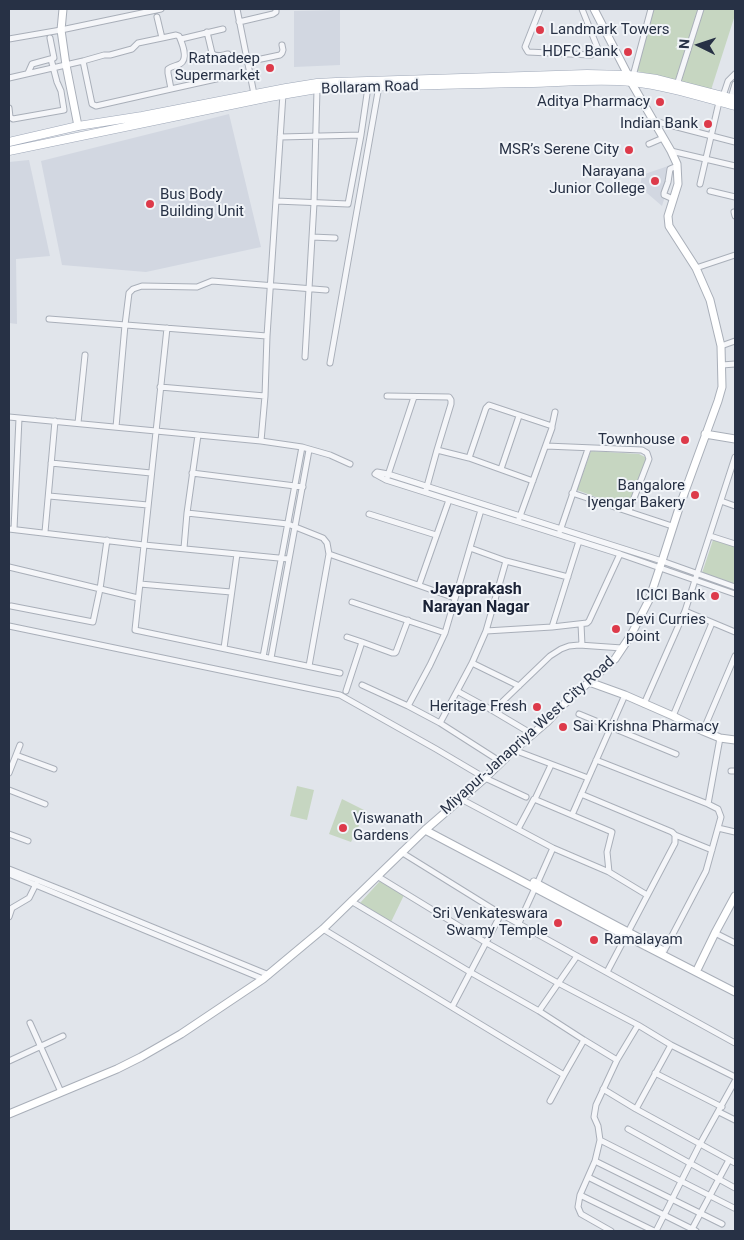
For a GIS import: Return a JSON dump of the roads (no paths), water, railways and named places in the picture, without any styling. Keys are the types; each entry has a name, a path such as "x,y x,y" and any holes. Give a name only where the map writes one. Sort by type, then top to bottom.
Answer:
{"main road":[{"name":"Bollaram Road","path":"9,142 78,126 194,107 254,94 342,82 587,74 657,80 676,84 727,99 735,106"},
{"name":"Bollaram Road","path":"9,151 283,94 317,89 379,86 527,84 631,78 656,86 727,99"}],"street":[{"path":"63,9 61,30 78,126"},
{"path":"9,39 161,9"},
{"path":"237,9 254,94"},
{"path":"239,22 273,14 276,12 276,9"},
{"path":"540,9 525,47 528,52 592,55 598,49 582,9"},
{"path":"631,78 651,9"},
{"path":"676,84 701,9"},
{"path":"585,15 595,11"},
{"name":"Miyapur-Janapriya West City Road","path":"9,1114 117,1069 141,1057 181,1034 266,977 323,929 401,852 615,659 634,629 649,600 672,526 718,401 722,387 721,346 710,300 696,268 670,226 668,216 678,184 677,166 671,151 653,121 595,11"},
{"path":"157,18 162,38"},
{"path":"9,78 130,50 138,43 176,35 181,38 223,29"},
{"path":"207,32 212,54 214,56 228,54"},
{"path":"28,74 32,64 54,58 50,38"},
{"path":"171,89 168,69 181,64 185,56 181,38"},
{"path":"247,62 280,55 283,50 282,45"},
{"path":"9,108 10,117 13,119 64,110 51,59"},
{"path":"83,61 93,106 234,75"},
{"path":"727,99 728,81 735,74"},
{"path":"700,184 711,136 735,84"},
{"path":"330,363 379,86"},
{"path":"276,201 348,204 368,87"},
{"path":"305,357 314,203 317,89"},
{"path":"261,441 283,94"},
{"path":"653,121 735,142"},
{"path":"280,137 361,135"},
{"path":"649,144 663,138"},
{"path":"671,151 735,166"},
{"path":"710,191 735,196"},
{"path":"312,237 335,238"},
{"path":"696,268 735,255"},
{"path":"116,427 125,325 129,293 133,289 142,286 197,287 212,281 326,290"},
{"path":"49,319 267,336"},
{"path":"167,328 135,630 340,673"},
{"path":"721,346 735,341"},
{"path":"78,423 85,355"},
{"path":"722,365 735,364"},
{"path":"160,387 265,396"},
{"path":"387,396 449,397 451,400 426,490"},
{"path":"414,397 387,477 661,564 696,580 735,594"},
{"path":"469,458 487,407 492,406 552,426"},
{"path":"519,519 546,446 555,412"},
{"path":"501,469 520,416"},
{"path":"9,417 261,441 302,447 330,455 350,464"},
{"path":"19,418 11,529 144,545 289,559"},
{"path":"45,532 55,421"},
{"path":"705,434 735,439"},
{"path":"184,548 198,435"},
{"path":"546,446 642,450 647,453 649,459 628,512"},
{"path":"263,657 302,447"},
{"path":"559,532 588,449"},
{"path":"271,658 309,450"},
{"path":"437,450 469,458 534,480"},
{"path":"644,704 685,611 721,501 733,472 735,457"},
{"path":"52,463 151,473"},
{"path":"192,473 303,487"},
{"path":"426,490 449,500 481,510 519,519"},
{"path":"572,493 672,526"},
{"path":"49,496 148,505"},
{"path":"419,585 449,500"},
{"path":"721,501 735,506"},
{"path":"408,706 445,633 481,510"},
{"path":"187,513 288,524 323,538 327,543 329,554 309,666"},
{"path":"369,514 436,535"},
{"path":"559,532 579,541 620,554 697,574 735,587"},
{"path":"710,536 735,544"},
{"path":"11,606 93,622 107,540"},
{"path":"552,627 579,541"},
{"path":"470,548 506,561 568,577"},
{"path":"224,648 237,554"},
{"path":"329,554 455,598"},
{"path":"486,632 585,624 589,621 620,554"},
{"path":"440,723 486,632 506,561"},
{"path":"9,566 138,598"},
{"path":"140,584 231,592"},
{"path":"352,602 445,633"},
{"path":"685,611 735,632"},
{"path":"347,637 395,653 408,620"},
{"path":"673,716 712,623"},
{"path":"581,624 582,645"},
{"path":"9,626 340,695 485,778 526,797"},
{"path":"346,691 362,642"},
{"path":"490,709 499,705 550,656 561,649 582,645 622,648"},
{"path":"704,731 735,660"},
{"path":"472,663 520,686"},
{"path":"589,682 625,695 720,738 735,740"},
{"path":"362,685 440,723 501,762"},
{"path":"457,691 532,734"},
{"path":"572,815 625,695"},
{"path":"579,714 676,754"},
{"path":"708,804 720,738"},
{"path":"9,772 20,745"},
{"path":"514,750 588,778"},
{"path":"16,755 54,769"},
{"path":"596,760 708,804 718,809 720,813 721,817 706,872 664,951"},
{"path":"518,829 535,800 551,765"},
{"path":"9,790 45,804"},
{"path":"581,794 712,850"},
{"path":"461,799 554,848 609,872 647,895"},
{"path":"535,800 612,832 607,852 609,872"},
{"path":"718,828 735,832"},
{"path":"427,829 735,992"},
{"path":"9,834 28,840"},
{"path":"607,972 675,843 674,835"},
{"path":"519,923 554,848"},
{"path":"401,852 501,914 735,1043"},
{"path":"9,869 266,977"},
{"path":"9,874 266,977"},
{"path":"377,876 558,983 735,1079 655,1231 580,1195"},
{"path":"9,917 11,908 29,898 36,884"},
{"path":"698,968 735,896"},
{"path":"351,901 470,972 540,1011 617,1060"},
{"path":"452,1007 501,914"},
{"path":"323,929 564,1075"},
{"path":"715,933 735,943"},
{"path":"627,934 735,988"},
{"path":"540,1011 577,956"},
{"path":"30,1023 62,1092"},
{"path":"611,1231 581,1214 578,1207 580,1195 595,1161 600,1140 594,1112 617,1060 638,1025"},
{"path":"9,1061 63,1036"},
{"path":"550,1101 584,1040"},
{"path":"636,1109 671,1045"},
{"path":"655,1073 720,1109 735,1120"},
{"path":"603,1089 735,1163"},
{"path":"628,1129 735,1188"},
{"path":"600,1140 734,1208"},
{"path":"588,1177 693,1231 729,1160"},
{"path":"595,1161 722,1224"}],"place":[{"name":"Landmark Towers","path":"540,30"},
{"name":"HDFC Bank","path":"628,52"},
{"name":"Ratnadeep Supermarket","path":"270,68"},
{"name":"Aditya Pharmacy","path":"660,102"},
{"name":"Indian Bank","path":"708,124"},
{"name":"MSR’s Serene City","path":"629,150"},
{"name":"Narayana Junior College","path":"655,181"},
{"name":"Bus Body Building Unit","path":"150,204"},
{"name":"Townhouse","path":"685,440"},
{"name":"Bangalore Iyengar Bakery","path":"695,495"},
{"name":"ICICI Bank","path":"715,596"},
{"name":"Devi Curries point","path":"616,629"},
{"name":"Heritage Fresh","path":"537,707"},
{"name":"Sai Krishna Pharmacy","path":"563,727"},
{"name":"Viswanath Gardens","path":"343,828"},
{"name":"Sri Venkateswara Swamy Temple","path":"558,923"},
{"name":"Ramalayam","path":"594,940"}],"district":[{"name":"Jayaprakash Narayan Nagar","path":"476,599"}]}
